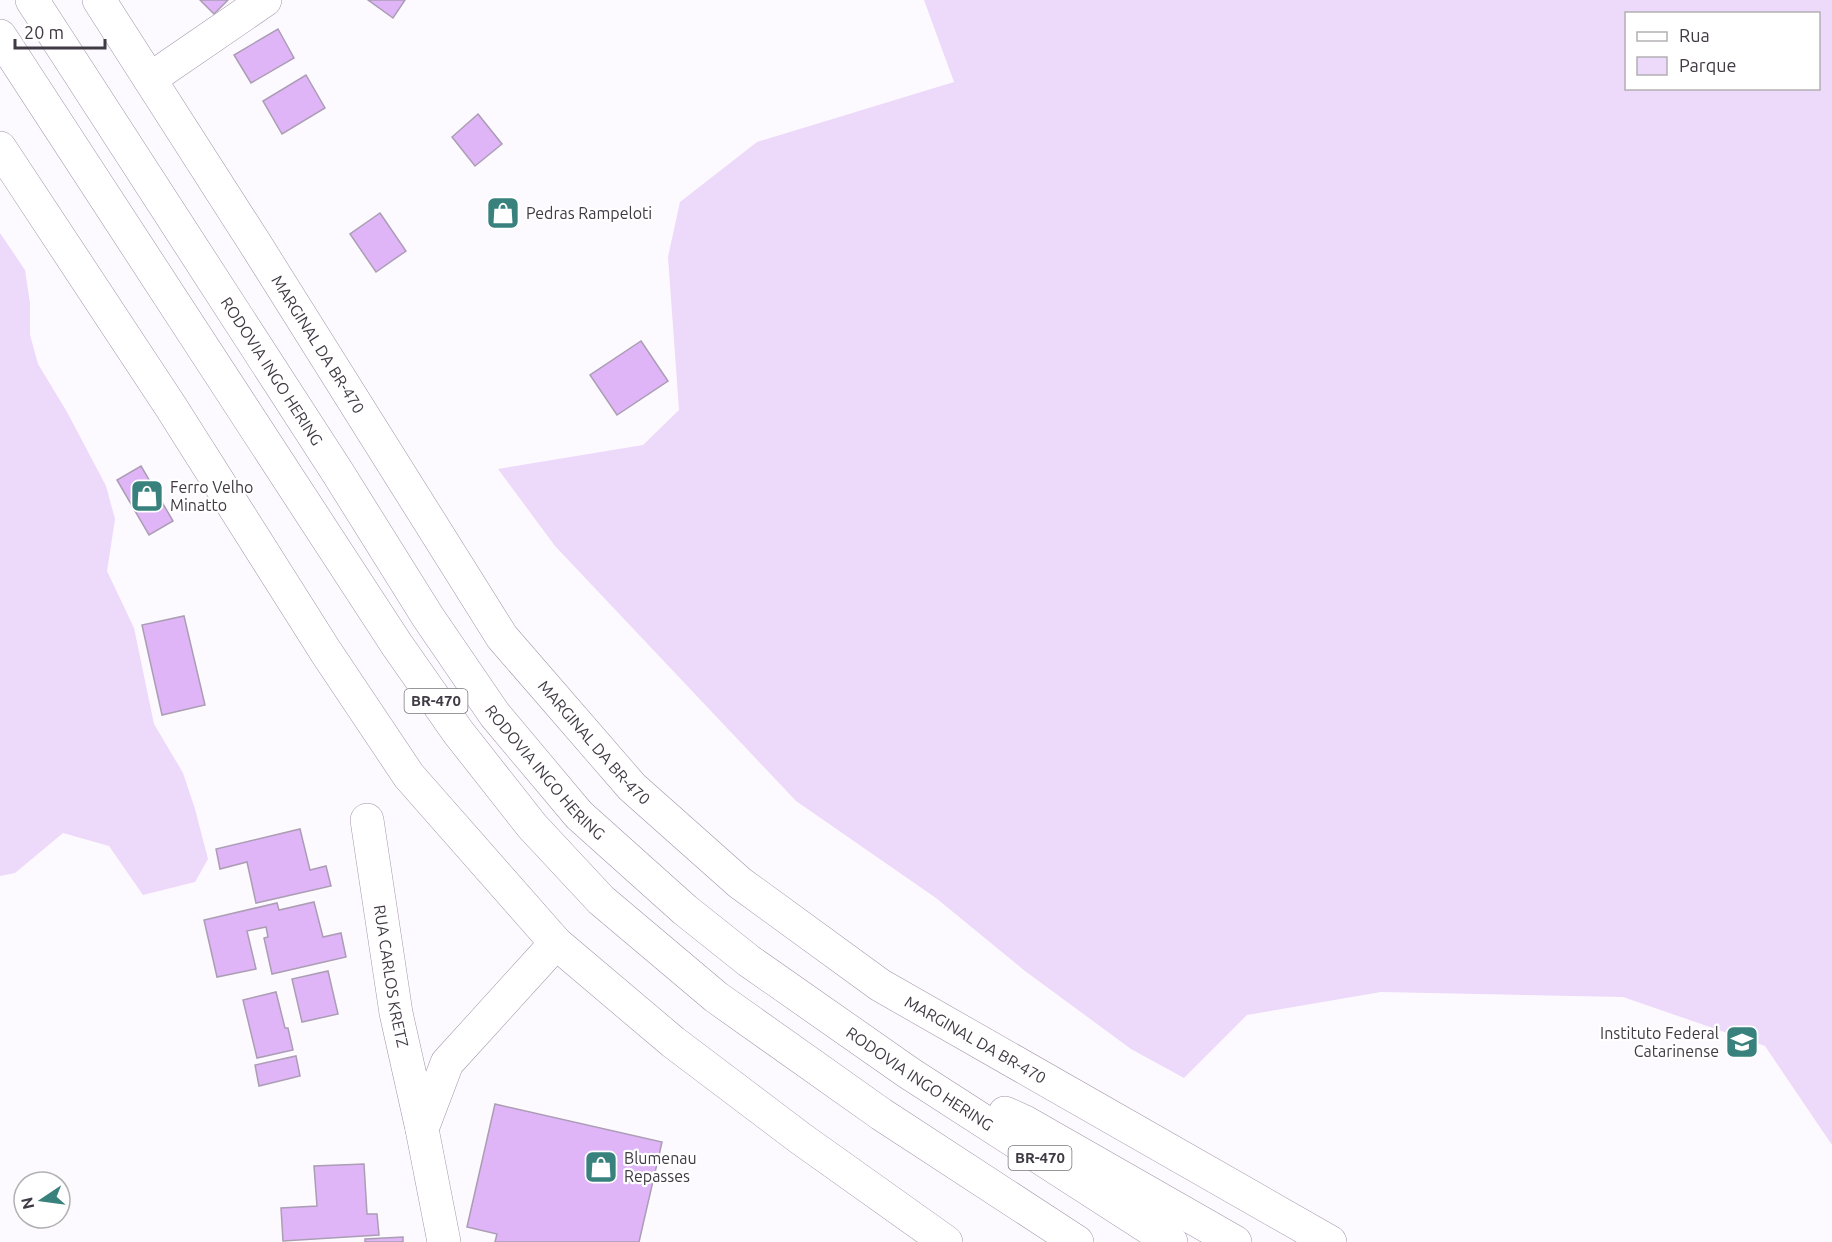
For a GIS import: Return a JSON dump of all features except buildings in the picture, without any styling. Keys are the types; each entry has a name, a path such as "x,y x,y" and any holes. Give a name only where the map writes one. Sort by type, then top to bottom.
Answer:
{"main road":[{"name":"RODOVIA INGO HERING","path":"32,0 338,473 428,617 495,715 579,815 685,910 749,961 909,1073 1171,1242"},
{"name":"MARGINAL DA BR-470","path":"99,0 502,637 632,787 740,883 880,985 1330,1242"},
{"path":"150,79 266,0"},
{"name":"BR-470","path":"0,36 397,645 458,732 540,835 601,900 716,997 881,1114 1077,1242"},
{"path":"0,78 151,270"},
{"path":"0,148 171,407 320,642 409,776 556,944 673,1042 800,1138 946,1242"},
{"name":"RUA CARLOS KRETZ","path":"367,820 396,1013 444,1242"},
{"path":"422,1129 447,1063 556,944"},
{"path":"909,1073 1025,1122 1235,1242"},
{"path":"1034,1215 1067,1242"}],"green space":[{"path":"924,0 1832,0 1832,1145 1765,1046 1623,997 1381,992 1247,1015 1184,1078 1131,1049 1025,971 936,898 796,801 555,546 498,469 643,445 679,410 668,257 680,202 757,142 954,82"},
{"path":"0,233 25,270 30,303 30,335 38,364 67,412 106,486 115,519 107,571 134,628 154,724 183,773 208,859 195,882 143,895 109,846 63,833 15,873 0,876"}],"place":[{"name":"Pedras Rampeloti","path":"503,213"},
{"name":"Ferro Velho Minatto","path":"147,496"},
{"name":"Instituto Federal Catarinense","path":"1742,1042"},
{"name":"Blumenau Repasses","path":"601,1167"}]}
